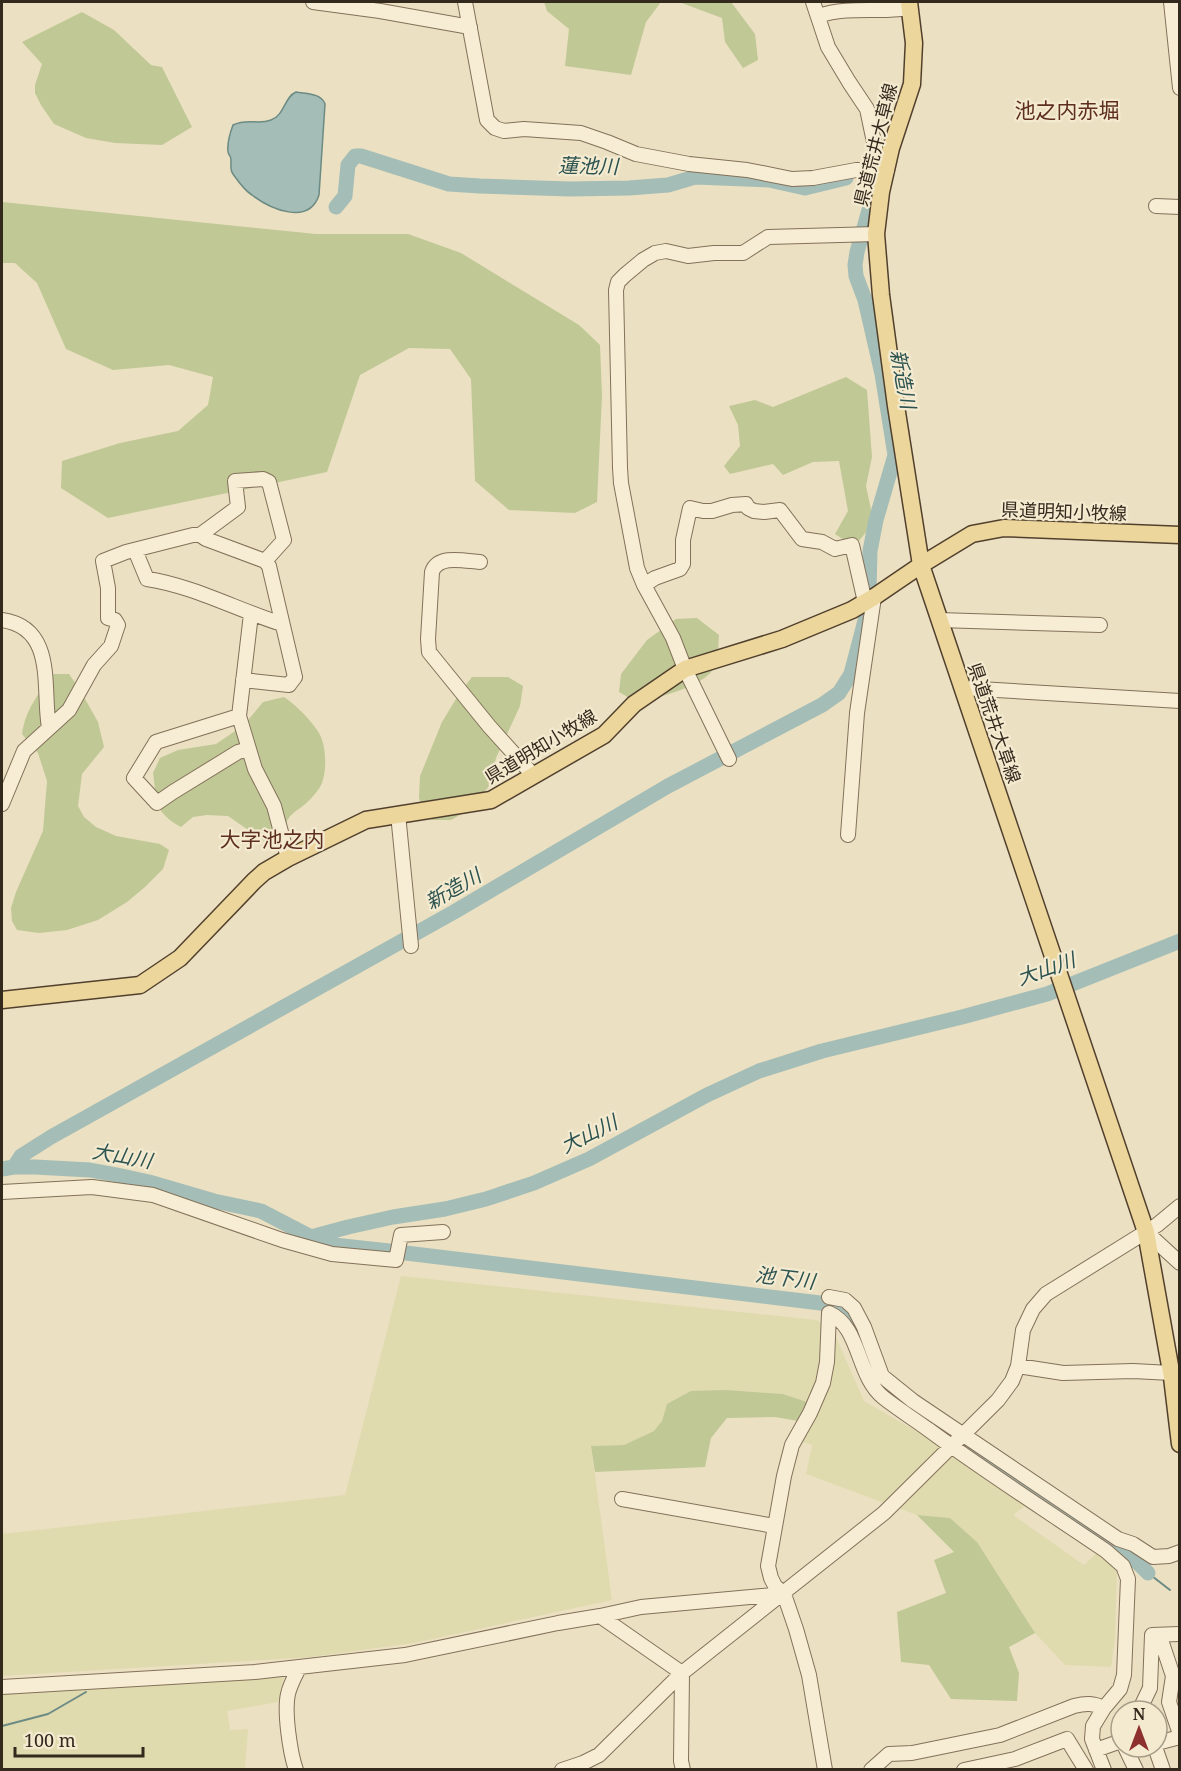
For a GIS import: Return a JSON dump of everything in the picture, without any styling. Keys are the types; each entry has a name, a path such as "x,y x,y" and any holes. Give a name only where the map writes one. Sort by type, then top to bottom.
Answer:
{"main road":[{"name":"県道荒井大草線","path":"910,5 914,43 912,84 891,148 881,170 875,234 896,406 921,565 1146,1232 1174,1375 1179,1444"},
{"name":"県道明知小牧線","path":"2,1000 140,985 180,958 254,881 264,872 288,858 366,820 491,800 604,735 634,704 685,669 782,639 852,610 972,534 1005,528 1179,535"}],"street":[{"path":"313,2 380,6 470,27"},
{"path":"465,2 487,120 495,128 504,131 524,129 581,133 636,154 792,179 813,178 856,170 881,170 867,109 828,47 813,2"},
{"path":"1171,2 1179,88"},
{"path":"818,16 828,12 858,9 883,10 910,5"},
{"path":"1156,206 1179,207"},
{"path":"726,754 685,669 673,638 644,585 633,550 620,475 616,290 618,282 655,253 666,251 688,256 743,253 768,237 875,234"},
{"path":"200,535 238,507 235,480 263,479 268,482 284,540 265,561"},
{"path":"644,585 655,578 680,569 683,564 683,540 690,508 712,511 732,505 746,504 754,511 780,510 802,539 822,542 835,549 852,544 870,600 856,713 848,835"},
{"path":"2,804 24,751 69,710 94,664 111,646 118,625 115,620 108,618 108,588 103,561 135,550 200,535 265,561 269,566 295,677 289,685 243,680"},
{"path":"135,550 147,579 169,582 282,624"},
{"path":"480,562 445,560 433,568 429,652 489,726 533,775"},
{"path":"251,614 239,716 259,778 274,806 288,858"},
{"path":"2,620 12,621 26,629 38,644 45,669 49,728"},
{"path":"939,620 1100,625"},
{"path":"962,688 1179,701"},
{"path":"239,716 156,742 134,778 157,804 238,752 249,749"},
{"path":"398,814 411,946"},
{"path":"2,1192 92,1187 153,1195 282,1240 332,1254 396,1260 401,1235 443,1232"},
{"path":"562,1770 599,1755 682,1673 884,1513 998,1400 1018,1366 1023,1330 1033,1309 1046,1294 1146,1232 1179,1206"},
{"path":"1146,1232 1179,1263"},
{"path":"829,1297 845,1300 854,1308 864,1327 882,1376 913,1401 1118,1539 1133,1544 1153,1557 1169,1556 1179,1552"},
{"path":"825,1770 809,1675 784,1594 775,1586 768,1566 774,1526 792,1445 823,1383 827,1362 829,1313 839,1317 847,1326 871,1385 883,1397 1106,1551 1123,1566 1128,1579 1124,1675 1120,1689 1093,1726 1092,1740 1104,1770"},
{"path":"1018,1366 1063,1373 1133,1371 1174,1375"},
{"path":"622,1499 774,1526"},
{"path":"2,1687 299,1668 405,1655 641,1607 784,1594"},
{"path":"600,1616 682,1673"},
{"path":"1125,1640 1179,1635 1179,1626"},
{"path":"1145,1699 1150,1688 1157,1638"},
{"path":"1157,1638 1162,1643 1173,1676 1169,1702 1179,1735"},
{"path":"296,1770 292,1758 286,1705 288,1693 299,1668"},
{"path":"682,1673 681,1761 683,1770"},
{"path":"871,1770 889,1754 912,1753 1000,1735 1085,1703 1104,1708"},
{"path":"964,1770 1017,1764 1066,1739 1086,1770"},
{"path":"1096,1750 1109,1745"}],"shaded area":[{"path":"401,1276 816,1320 832,1328 864,1401 954,1453 1029,1503 1013,1515 1084,1565 1098,1552 1117,1567 1115,1639 1111,1667 1065,1665 1035,1633 977,1542 950,1518 917,1515 806,1474 812,1445 792,1438 807,1402 783,1394 727,1390 667,1404 662,1421 654,1431 624,1445 591,1446 612,1600 414,1643 311,1657 2,1676 2,1534 345,1495"},
{"path":"284,1676 278,1702 227,1711 230,1730 248,1729 245,1769 2,1770 2,1692"}],"green space":[{"path":"544,2 661,2 646,22 631,75 565,66 569,29 547,11"},
{"path":"679,2 731,2 755,34 758,60 743,68 725,42 722,18"},
{"path":"82,12 114,30 151,65 162,67 192,127 162,145 115,143 86,138 54,124 35,93 35,85 42,64 22,42"},
{"path":"2,202 316,234 408,234 461,253 579,325 600,345 602,396 597,502 575,513 509,510 475,481 471,379 450,349 409,348 360,375 327,472 108,518 61,488 62,461 120,443 178,431 208,405 213,377 169,365 113,370 66,349 37,283 15,263 2,263"},
{"path":"846,377 867,390 872,457 866,486 872,514 867,531 858,542 847,542 835,534 848,511 839,461 813,462 783,475 773,464 730,474 724,466 740,446 738,425 729,406 755,400 773,407"},
{"path":"697,618 719,635 717,661 711,672 682,690 638,703 619,692 621,674 647,640 676,619"},
{"path":"53,674 69,674 98,722 104,747 82,774 78,806 84,817 96,827 116,836 160,844 169,850 163,869 127,902 98,920 67,930 39,933 17,930 12,921 11,908 43,831 47,781 38,753 22,734 30,709"},
{"path":"472,677 508,677 523,686 520,706 496,758 489,786 472,808 451,820 432,820 425,815 419,798 420,776 442,722"},
{"path":"284,697 312,723 319,733 324,746 325,770 318,790 289,819 283,849 276,849 228,816 193,817 181,827 172,822 153,799 156,797 153,773 160,758 178,750 216,744 244,725 263,702"},
{"path":"727,1390 783,1394 807,1402 798,1421 775,1417 727,1418 711,1438 705,1467 595,1472 591,1446 624,1445 654,1431 662,1421 667,1404 691,1391"},
{"path":"917,1515 950,1518 977,1542 1035,1633 1009,1647 1019,1673 1017,1701 951,1699 929,1665 901,1662 897,1612 946,1593 934,1560 954,1552"}],"water":[{"path":"296,92 317,96 325,104 319,195 307,210 288,212 269,205 246,191 232,172 228,149 233,125 276,118 292,94"}],"waterway":[{"name":"蓮池川","path":"336,207 345,196 348,165 355,156 449,184 480,186 629,188 668,185 695,177 769,180 805,188 846,178"},
{"name":"新造川","path":"869,591 870,551 876,520 895,455 882,374 855,265 877,182"},
{"name":"新造川","path":"14,1167 21,1156 51,1137 454,912 668,786 822,705 839,693 851,674 867,613"},
{"name":"大山川","path":"311,1237 393,1217 445,1209 486,1199 534,1183 589,1159 707,1095 759,1071 822,1051 1047,994 1180,941"},
{"name":"池下川","path":"2,1169 35,1167 90,1170 149,1182 214,1201 261,1211 311,1237 334,1245 837,1305 851,1319 872,1374 894,1396 920,1413"},
{"name":"池下川","path":"954,1437 1134,1559 1148,1573"},
{"path":"1148,1573 1170,1590"},
{"path":"2,1726 48,1714 86,1692"}],"district":[{"name":"池之内赤堀","path":"1067,111"},
{"name":"大字池之内","path":"272,840"}]}
